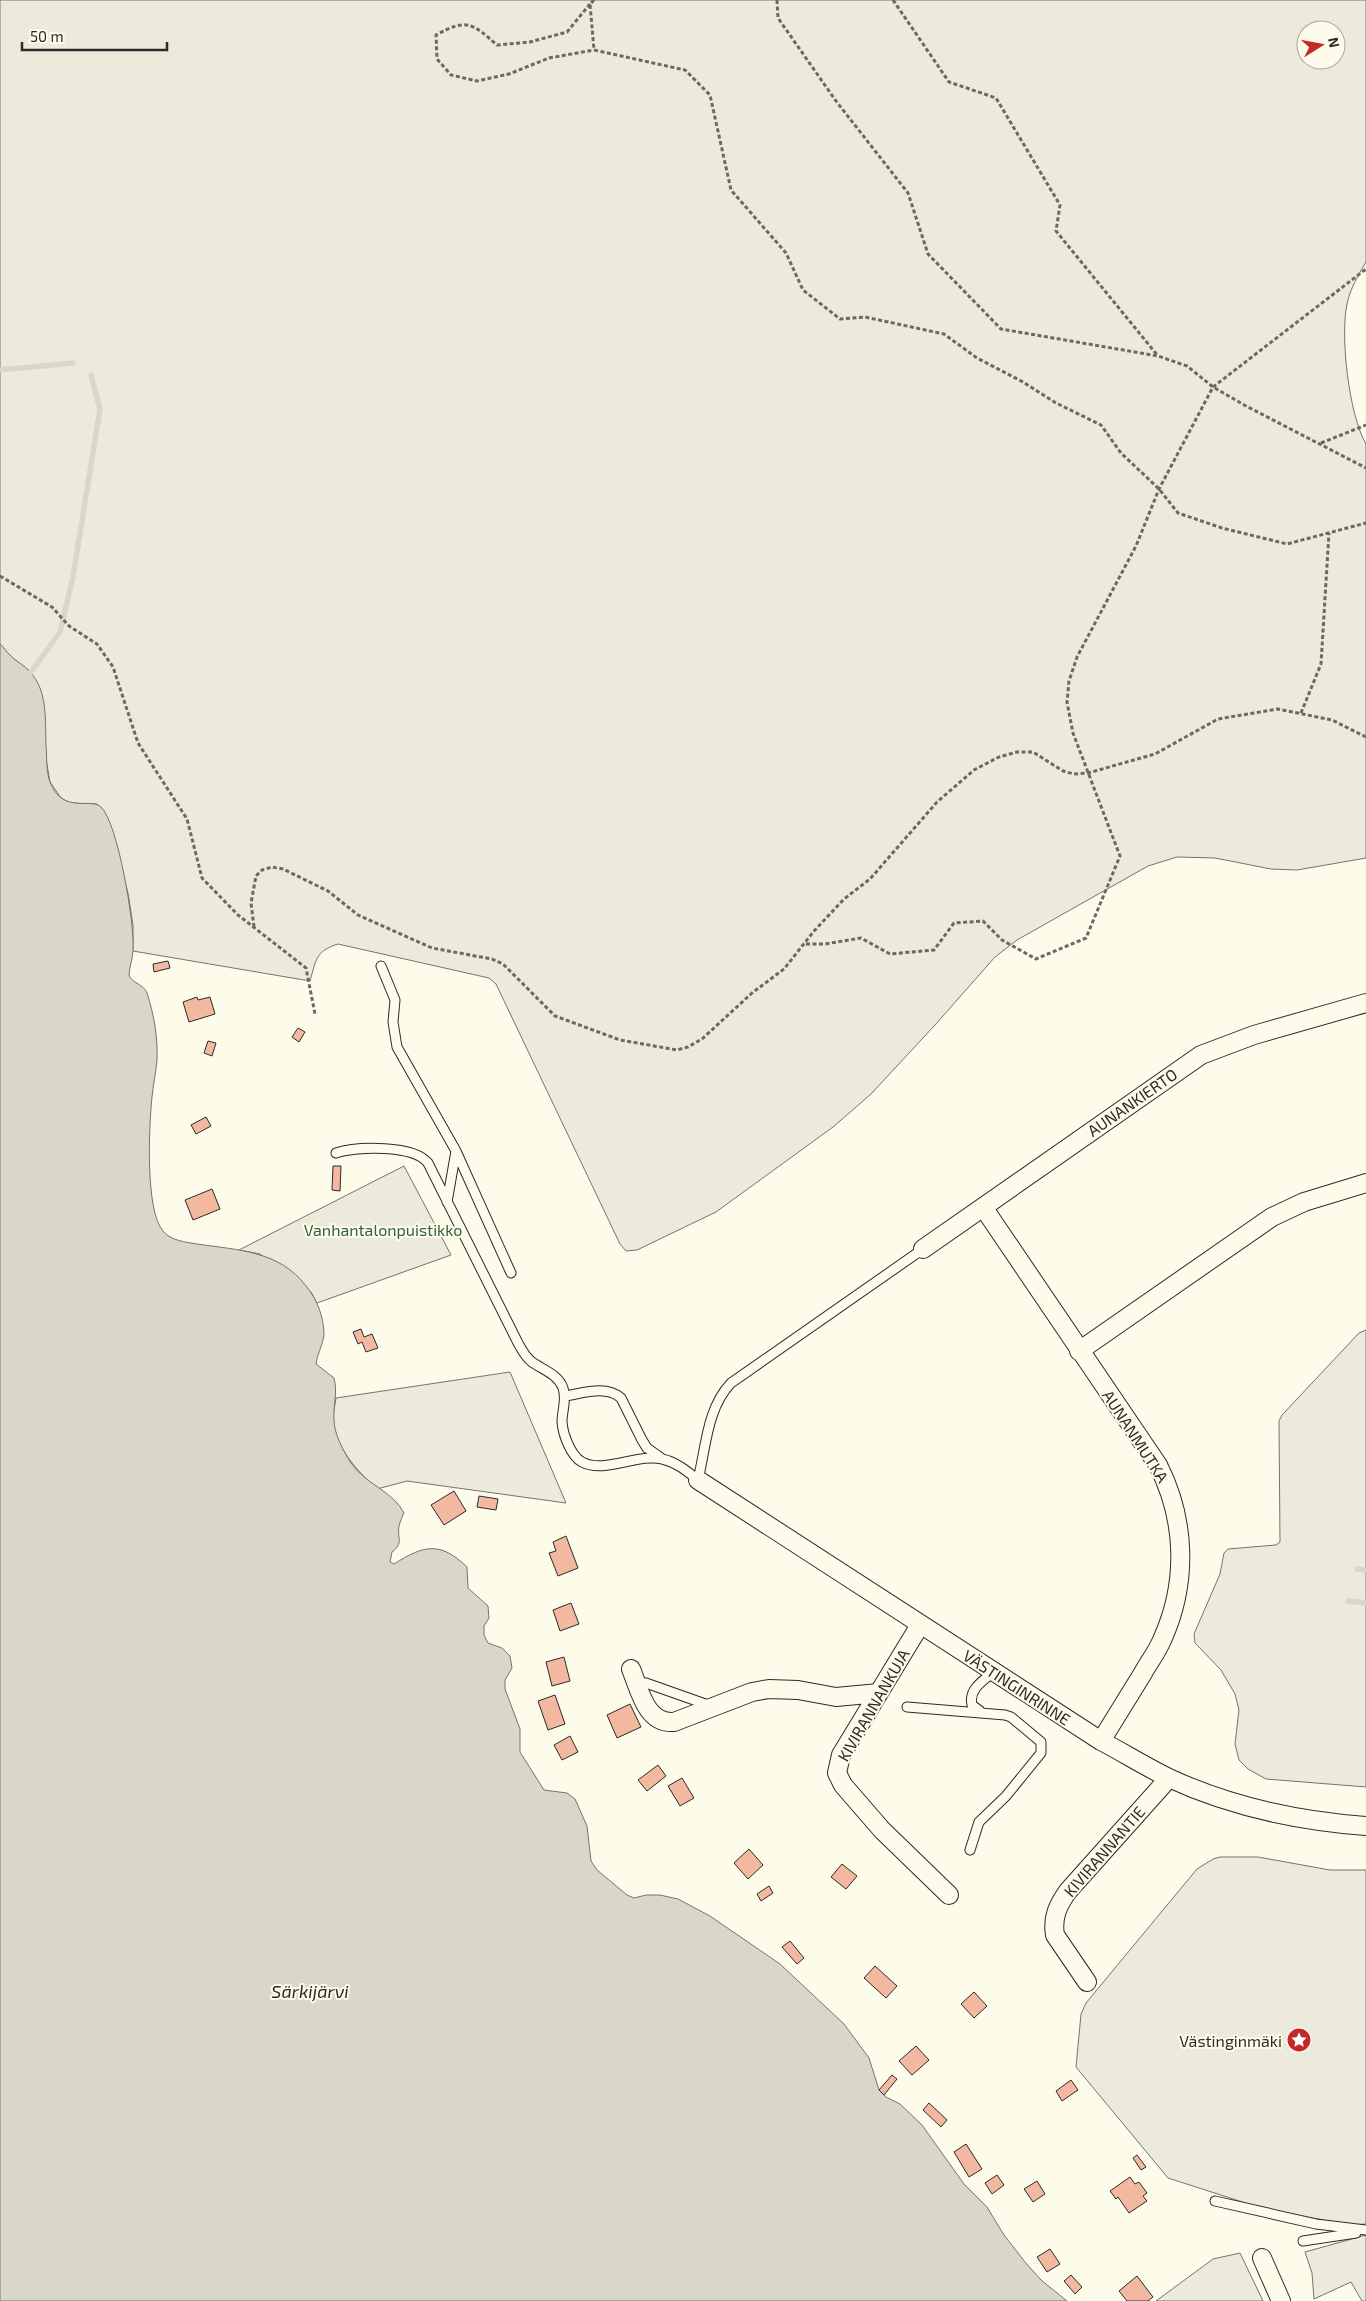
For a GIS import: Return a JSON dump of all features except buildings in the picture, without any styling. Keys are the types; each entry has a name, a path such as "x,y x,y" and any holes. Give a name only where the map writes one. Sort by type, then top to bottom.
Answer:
{"street":[{"name":"AUNANKIERTO","path":"923,1249 1201,1055 1246,1038 1366,1003"},
{"path":"1079,1350 1272,1217 1304,1202 1366,1183"},
{"name":"AUNANMUTKA","path":"983,1207 1158,1465 1168,1485 1175,1507 1180,1542 1181,1570 1178,1593 1165,1634 1101,1741"},
{"name":"VÄSTINGINRINNE","path":"698,1480 920,1626 1101,1741 1169,1778 1232,1802 1312,1820 1366,1826"},
{"name":"KIVIRANNANKUJA","path":"920,1626 838,1761 837,1773 839,1780 882,1830 948,1895"},
{"path":"633,1676 651,1714 662,1722 674,1722 752,1692 769,1689 798,1690 836,1697 879,1693"},
{"name":"KIVIRANNANTIE","path":"1087,1982 1055,1935 1056,1911 1068,1891 1169,1778"},
{"path":"1262,2258 1281,2301"}],"lane":[{"path":"382,966 395,1000 393,1022 397,1047 456,1151 512,1273"},
{"path":"336,1153 353,1149 382,1148 422,1157 428,1163 522,1350 531,1361 557,1377 562,1386 565,1396 563,1429 570,1448 583,1463 599,1466 650,1458 662,1458"},
{"path":"447,1202 456,1151"},
{"path":"565,1396 609,1390 615,1393 621,1398 647,1448 662,1458 676,1464 698,1480 713,1411 724,1390 731,1383 923,1249"},
{"path":"983,1713 972,1705 971,1694 974,1689 994,1672"},
{"path":"633,1676 646,1683 716,1707"},
{"path":"907,1707 1011,1717 1037,1738 1042,1748 1041,1752 1006,1796 980,1822 970,1850"},
{"path":"1214,2201 1316,2224 1366,2230"},
{"path":"1303,2242 1366,2230"}],"path":[{"path":"594,0 567,32 530,42 497,45 476,27 457,24 436,35 437,59 451,75 477,81 509,74 549,58 594,50 685,70 710,95 731,190 786,253 803,290 840,319 866,317 944,334 977,358 1100,426 1121,453 1159,489 1178,513 1222,528 1287,544 1366,523"},
{"path":"777,0 778,18 836,101 908,193 928,254 1001,329 1158,356 1187,366 1213,387 1246,406 1366,468"},
{"path":"894,0 949,82 996,98 1060,204 1056,231 1158,356"},
{"path":"590,4 594,50"},
{"path":"806,944 825,944 860,938 890,954 934,950 954,923 983,921 1002,940 1036,960 1086,938 1120,856 1073,734 1067,702 1069,681 1077,656 1136,546 1159,489 1213,387 1366,269"},
{"path":"1320,443 1366,425"},
{"path":"1301,713 1321,664 1329,533"},
{"path":"0,576 52,607 69,626 97,644 113,667 138,743 187,819 202,878 238,915 306,968 315,1014"},
{"path":"254,927 250,903 256,876 262,870 272,867 283,870 328,891 358,915 432,948 492,959 503,964 555,1016 620,1040 677,1050 688,1047 702,1039 752,993 784,969 806,944 814,931 844,899 870,879 937,802 974,770 1000,757 1017,752 1033,752 1064,771 1074,774 1088,773 1155,754 1218,719 1278,709 1332,720 1366,736"}],"green space":[{"path":"0,0 1366,0 1366,262 1348,298 1345,318 1345,355 1355,415 1366,444 1366,858 1297,870 1271,869 1215,858 1177,857 1148,866 1017,940 995,957 871,1094 833,1127 716,1212 637,1250 626,1251 620,1244 496,984 489,978 338,944 321,954 315,962 310,981 133,951 133,925 128,893 107,817 97,804 70,803 61,798 50,782 31,672 10,656 0,644"},
{"name":"Vanhantalonpuistikko","path":"404,1166 451,1255 317,1303 311,1292 260,1254 239,1250"},
{"path":"1366,1330 1366,1787 1266,1779 1248,1769 1239,1760 1235,1744 1239,1710 1235,1694 1221,1670 1195,1643 1194,1634 1220,1574 1224,1553 1228,1549 1276,1545 1280,1542 1279,1421 1282,1415 1359,1333"},
{"path":"510,1372 566,1503 407,1481 377,1489 349,1459 338,1440 333,1421 336,1398"},
{"path":"1220,1857 1258,1857 1330,1870 1366,1870 1366,2224 1349,2225 1258,2207 1168,2178 1076,2067 1081,2014 1086,2003 1197,1869"},
{"path":"1366,2235 1366,2301 1362,2301 1351,2282 1314,2299 1312,2273 1305,2252"},
{"path":"1240,2253 1263,2301 1156,2301 1213,2259"}],"water":[{"name":"Särkijärvi","path":"0,644 28,670 40,688 45,716 48,774 55,792 69,802 96,804 101,807 107,817 119,853 133,937 133,953 129,976 147,993 156,1034 157,1060 152,1092 149,1147 153,1205 157,1220 163,1231 170,1237 179,1240 243,1251 271,1259 296,1274 310,1291 317,1302 324,1328 324,1335 316,1364 334,1378 336,1389 334,1425 340,1443 348,1459 357,1470 393,1499 404,1513 399,1526 399,1543 392,1552 390,1562 394,1564 414,1553 432,1549 448,1553 467,1567 468,1588 488,1606 489,1618 484,1626 484,1635 488,1643 502,1648 510,1656 512,1668 505,1680 505,1689 520,1729 520,1752 544,1790 567,1793 575,1799 587,1826 591,1861 597,1870 627,1895 634,1898 646,1895 660,1895 678,1899 710,1916 780,1964 844,2024 869,2058 879,2090 886,2097 900,2104 922,2125 964,2184 987,2207 1004,2235 1025,2262 1041,2280 1067,2301 0,2301"}],"waterway":[{"path":"0,370 73,363"},
{"path":"31,672 60,632 73,577 100,409 91,375"},
{"path":"1357,1569 1366,1570"},
{"path":"1348,1601 1366,1603"}],"place":[{"name":"Västinginmäki","path":"1299,2040"}]}
